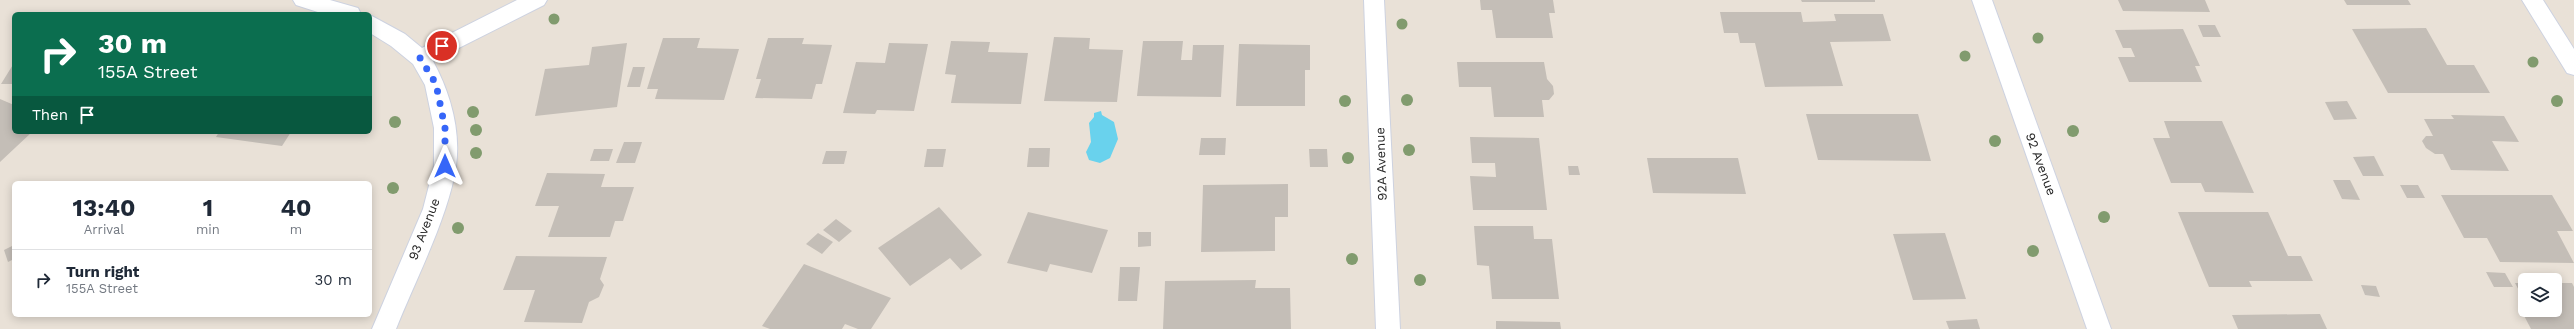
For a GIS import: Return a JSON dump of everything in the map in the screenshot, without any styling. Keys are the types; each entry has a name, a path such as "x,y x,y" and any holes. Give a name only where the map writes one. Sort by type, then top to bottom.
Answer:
{"street":[{"path":"303,0 344,12"},
{"path":"420,58 504,14 537,0"},
{"name":"92A Avenue","path":"1374,0 1388,329"},
{"name":"92 Avenue","path":"1982,0 2099,329"},
{"path":"2532,0 2574,67"},
{"name":"93 Avenue","path":"372,24 398,40 420,58 436,84 445,128 445,166 434,209 384,329"}],"water":[{"path":"1101,111 1102,115 1114,122 1118,139 1110,158 1100,163 1089,160 1086,152 1091,142 1089,123 1094,117 1094,113"}],"building":[{"path":"1480,0 1553,0 1555,13 1549,13 1553,38 1496,38 1492,10 1481,10"},
{"path":"1801,0 1875,0 1875,2 1802,2"},
{"path":"2118,0 2205,0 2210,12 2123,11"},
{"path":"2344,0 2408,0 2411,5 2347,5"},
{"path":"1720,12 1801,12 1803,22 1836,21 1834,14 1883,14 1891,41 1830,42 1843,86 1765,87 1755,43 1740,43 1738,33 1724,33"},
{"path":"2198,25 2215,25 2221,37 2203,37"},
{"path":"2426,28 2447,65 2474,65 2490,93 2388,93 2352,29"},
{"path":"2183,29 2200,66 2195,66 2202,82 2129,82 2118,57 2135,57 2131,48 2123,48 2115,30"},
{"path":"1054,37 1090,38 1089,49 1123,50 1117,102 1044,101"},
{"path":"663,38 700,38 697,48 739,49 724,100 655,99 658,89 647,89"},
{"path":"768,38 804,38 802,44 832,45 822,84 816,84 812,99 755,98 761,79 756,79"},
{"path":"951,41 990,42 988,52 1028,53 1021,104 951,103 956,75 945,74"},
{"path":"1143,41 1183,41 1181,60 1192,60 1193,45 1224,45 1221,97 1137,96"},
{"path":"627,43 617,107 535,116 545,69 589,65 592,47"},
{"path":"889,43 928,44 914,111 877,110 875,114 843,113 856,62 885,63"},
{"path":"1239,44 1310,45 1310,70 1305,70 1305,106 1236,106"},
{"path":"1457,62 1544,62 1547,79 1553,86 1554,94 1549,100 1542,100 1544,117 1494,117 1491,87 1459,87"},
{"path":"12,66 12,84 1,84"},
{"path":"633,67 645,67 640,87 627,87"},
{"path":"0,99 12,104 12,134 30,134 0,162"},
{"path":"2347,101 2357,119 2334,120 2325,102"},
{"path":"1806,114 1918,114 1931,161 1818,160"},
{"path":"2451,115 2504,116 2519,142 2492,141 2509,171 2451,170 2443,154 2435,154 2426,148 2422,141 2426,136 2433,136 2424,119 2454,119"},
{"path":"2164,121 2222,121 2254,193 2205,192 2201,183 2171,183 2153,138 2170,138"},
{"path":"218,134 290,134 282,146 216,137"},
{"path":"1470,137 1539,138 1547,210 1473,210 1470,176 1496,177 1495,163 1472,163"},
{"path":"1201,138 1226,138 1225,155 1199,155"},
{"path":"624,142 642,142 635,163 616,163"},
{"path":"1029,148 1050,148 1049,167 1027,167"},
{"path":"594,149 613,149 609,161 590,161"},
{"path":"927,149 946,149 943,167 924,167"},
{"path":"1309,149 1327,149 1328,167 1310,167"},
{"path":"826,151 847,151 844,164 822,164"},
{"path":"2374,156 2384,176 2363,176 2353,157"},
{"path":"1647,158 1738,158 1746,194 1653,193"},
{"path":"1568,166 1578,166 1580,175 1569,175"},
{"path":"547,173 605,174 601,187 634,187 623,221 615,221 610,237 548,237 559,206 535,206"},
{"path":"2333,180 2350,180 2360,200 2342,199"},
{"path":"1288,184 1288,217 1275,217 1275,251 1201,252 1203,185"},
{"path":"2400,185 2418,185 2425,198 2407,198"},
{"path":"2441,195 2552,195 2573,231 2557,231 2574,263 2500,262 2487,238 2464,238"},
{"path":"939,207 982,255 961,270 950,258 910,286 878,248"},
{"path":"1028,212 1108,230 1092,273 1050,264 1047,272 1007,263"},
{"path":"2178,212 2268,212 2288,256 2301,256 2313,281 2249,281 2252,287 2209,287"},
{"path":"836,219 852,231 839,242 823,230"},
{"path":"1474,226 1533,226 1534,239 1552,239 1559,299 1492,299 1489,266 1477,265"},
{"path":"1138,232 1151,232 1151,246 1138,247"},
{"path":"818,233 833,242 822,254 806,244"},
{"path":"1945,233 1966,299 1913,300 1893,234"},
{"path":"12,246 12,260 8,262 4,250"},
{"path":"516,256 607,257 600,279 604,285 599,297 589,302 582,323 524,322 535,290 503,290"},
{"path":"804,264 891,298 871,329 858,329 845,324 842,329 770,329 762,326"},
{"path":"1120,267 1140,267 1137,301 1118,301"},
{"path":"2486,272 2505,273 2513,287 2494,287"},
{"path":"1256,280 1255,288 1290,288 1291,329 1163,329 1165,281"},
{"path":"2562,283 2572,283 2574,287 2574,329 2531,329 2525,317 2562,317"},
{"path":"2361,285 2376,286 2380,297 2365,295"},
{"path":"2320,314 2327,329 2238,329 2232,315"},
{"path":"1977,319 1980,329 1949,329 1946,321"},
{"path":"1496,321 1560,322 1561,329 1496,329"}],"route":[{"path":"442,46 420,58 436,84 445,128 445,166"}]}
